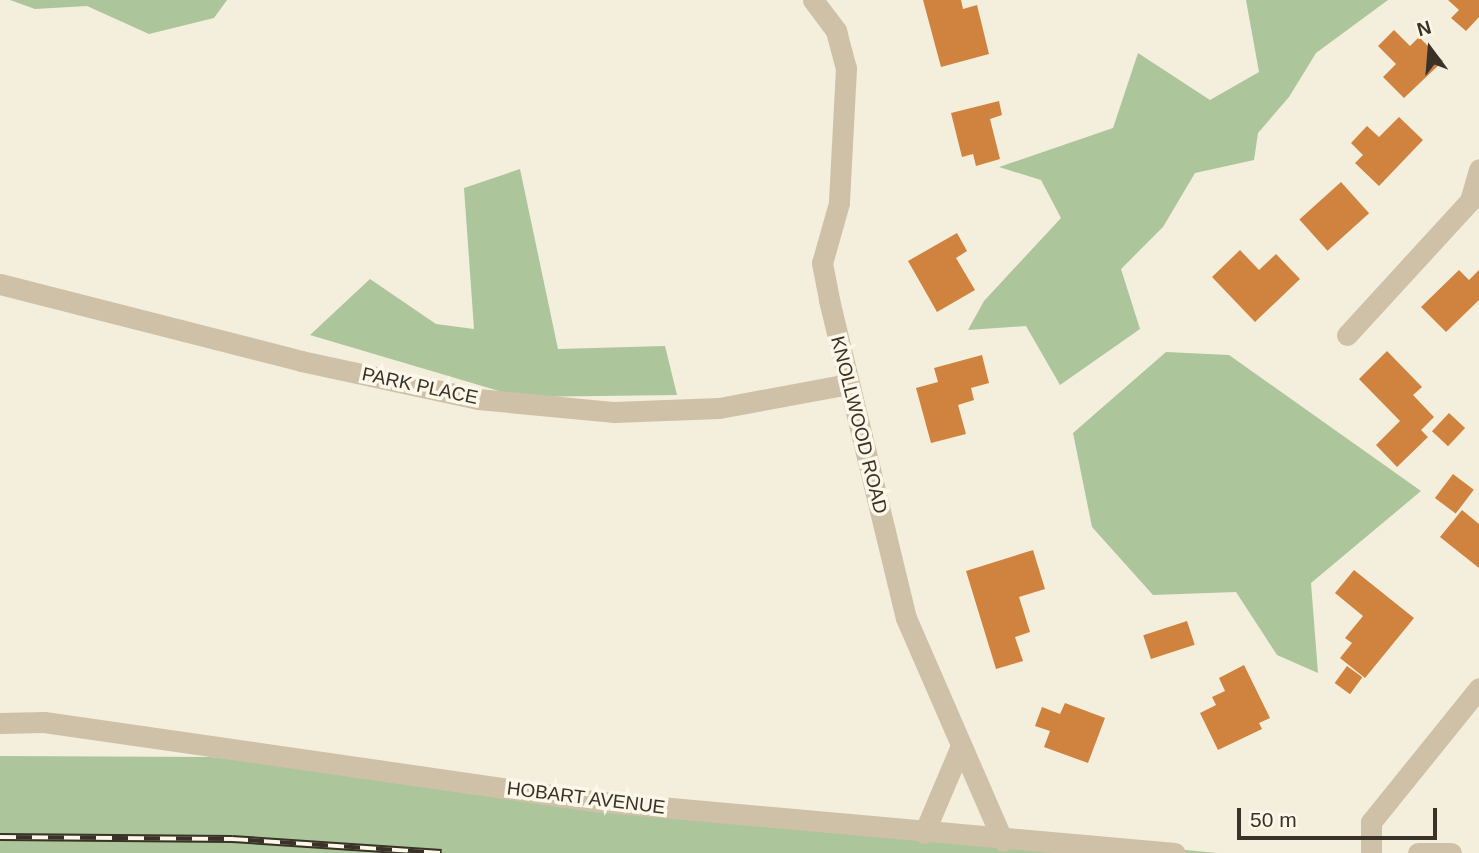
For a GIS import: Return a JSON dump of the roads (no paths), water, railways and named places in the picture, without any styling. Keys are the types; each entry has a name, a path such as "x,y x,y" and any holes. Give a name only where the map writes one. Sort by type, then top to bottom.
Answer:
{"street":[{"name":"KNOLLWOOD ROAD","path":"813,0 836,31 846,68 839,203 822,263 848,384 906,618 1003,841"},
{"path":"1347,335 1474,205 1479,169"},
{"name":"PARK PLACE","path":"0,284 301,361 478,400 614,412 719,408 848,384"},
{"path":"1371,853 1371,822 1479,688"},
{"name":"HOBART AVENUE","path":"0,723 44,722 593,802 1003,841 1175,853"},
{"path":"924,833 961,746"},
{"path":"1418,853 1451,853"}],"railway":[{"path":"0,837 232,839 442,853"}]}
